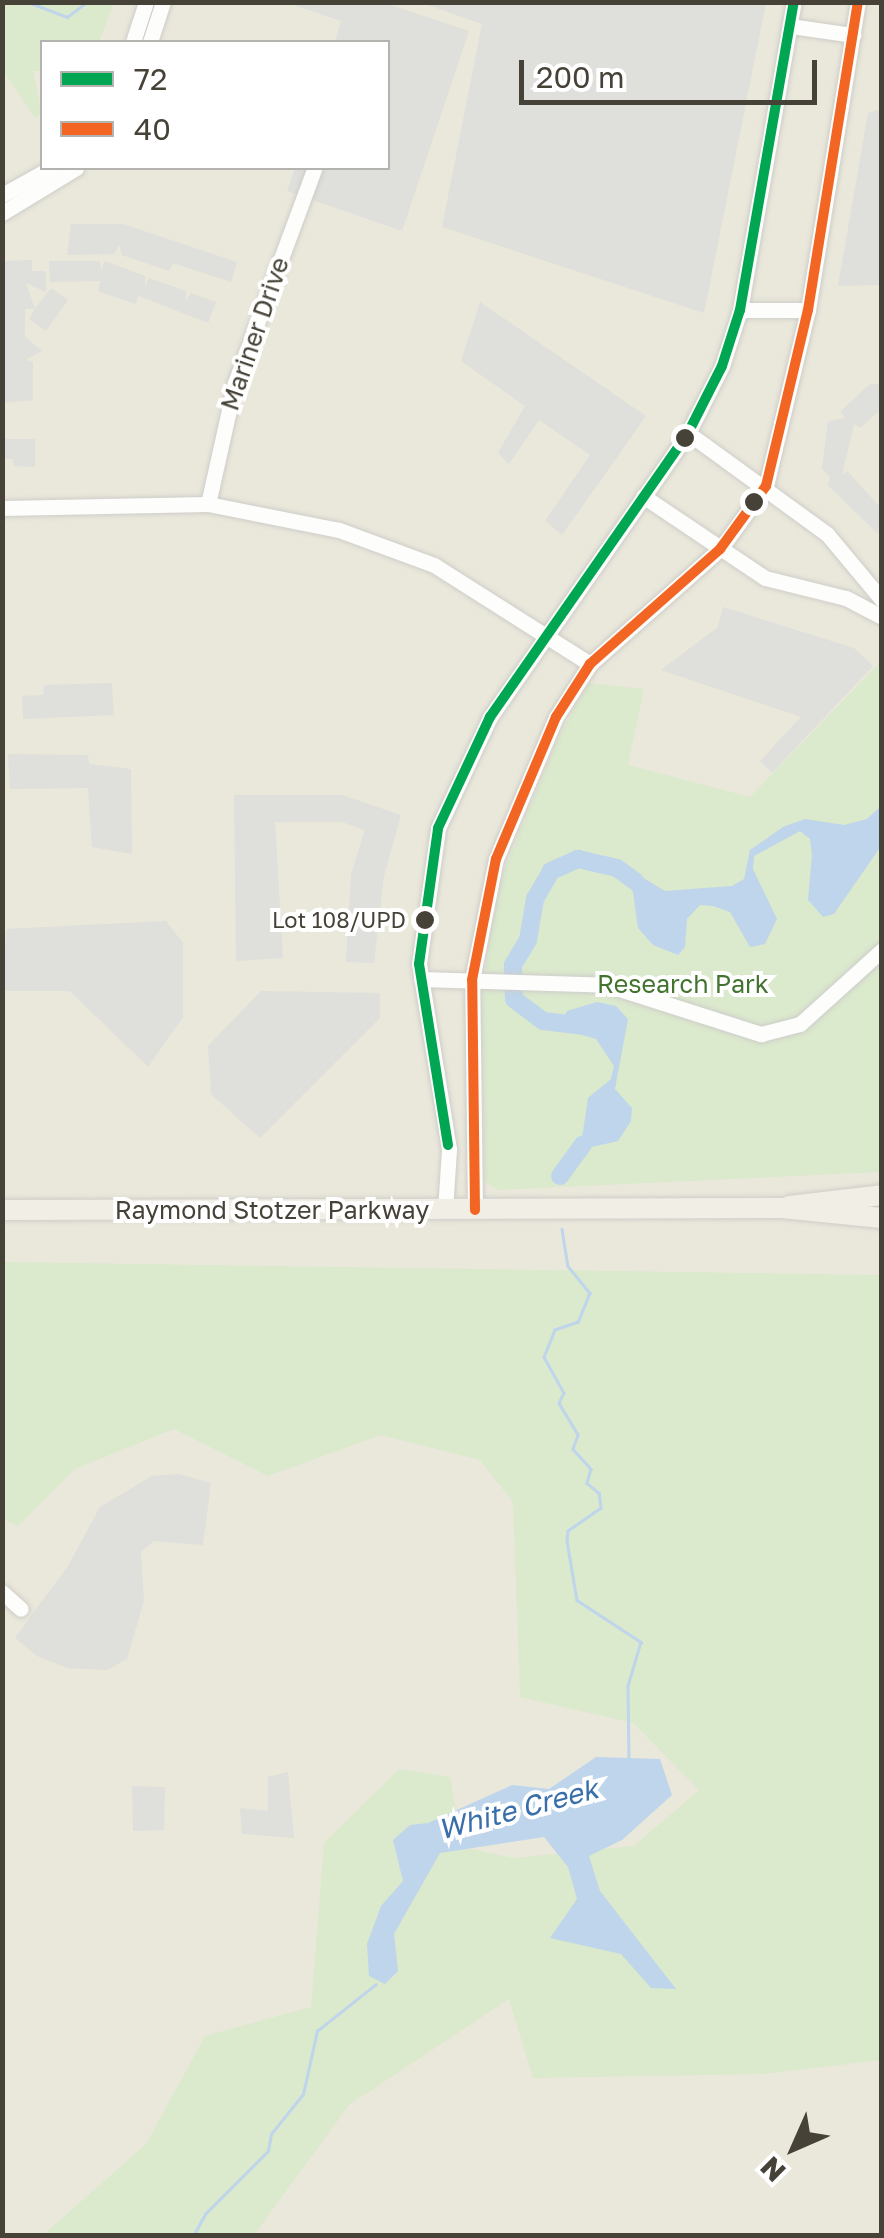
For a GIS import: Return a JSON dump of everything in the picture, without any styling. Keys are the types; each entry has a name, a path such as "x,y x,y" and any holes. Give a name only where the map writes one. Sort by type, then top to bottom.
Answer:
{"main road":[{"name":"Raymond Stotzer Parkway","path":"782,1208 882,1195"},
{"name":"Raymond Stotzer Parkway","path":"2,1210 782,1208 882,1218"}],"street":[{"path":"135,40 146,2"},
{"path":"151,40 163,2"},
{"path":"446,1210 449,1150 421,979 428,873 454,784 547,632 688,433 722,366 740,310 794,2"},
{"path":"476,1210 472,980 496,860 556,717 590,664 720,549 766,486 808,310 858,2"},
{"path":"790,26 853,35"},
{"path":"2,195 47,170"},
{"path":"2,213 73,170"},
{"name":"Mariner Drive","path":"208,504 235,383 313,170"},
{"path":"740,310 808,310"},
{"path":"688,433 827,534 882,600"},
{"path":"643,496 765,578 846,598 882,617"},
{"path":"2,508 208,504 340,530 395,549 547,632 590,664"},
{"path":"421,979 541,980 636,992 761,1034 800,1024 882,950"},
{"path":"2,1592 21,1609"}],"shaded area":[{"path":"3,3 881,3 881,2235 3,2235"},
{"path":"288,3 385,3 469,31 402,231 287,191 294,170 390,170 390,40 336,40 341,21"},
{"path":"422,3 766,3 704,313 442,227 482,24"},
{"path":"881,109 881,285 838,286 868,113"},
{"path":"71,224 123,224 237,262 231,282 173,263 169,271 122,255 119,245 114,254 67,255"},
{"path":"32,260 32,271 46,271 46,292 26,283 35,309 25,309 25,337 42,351 25,360 33,362 33,400 4,403 4,261"},
{"path":"49,261 100,261 101,271 105,261 145,276 145,287 149,278 186,291 186,301 191,293 216,302 208,323 139,296 135,304 98,291 100,281 50,282"},
{"path":"51,288 68,300 46,331 29,319"},
{"path":"480,302 646,416 562,535 545,521 590,455 539,420 509,464 498,453 525,406 461,361"},
{"path":"870,384 881,384 881,409 860,428 854,424 842,475 847,471 881,508 878,534 828,485 830,477 822,469 828,421 845,418 841,411"},
{"path":"5,439 35,439 35,467 14,466 13,459 5,459"},
{"path":"723,607 854,648 873,666 772,773 760,761 801,717 661,670 718,627"},
{"path":"112,683 114,715 23,719 22,696 43,695 44,685"},
{"path":"8,754 88,755 89,764 131,769 132,854 92,847 88,788 10,789"},
{"path":"234,795 342,795 401,815 384,876 374,963 346,962 351,874 365,830 342,822 275,822 283,958 236,961"},
{"path":"166,921 183,943 183,1017 148,1067 70,991 3,991 6,929"},
{"path":"261,991 380,993 380,1018 260,1138 211,1094 208,1046"},
{"path":"179,1474 211,1483 203,1545 154,1541 141,1552 144,1601 127,1659 107,1670 67,1668 37,1656 15,1638 68,1566 100,1507 152,1476"},
{"path":"288,1772 294,1838 242,1834 240,1808 268,1811 268,1777"},
{"path":"132,1786 165,1787 164,1830 133,1831"}],"green space":[{"path":"2,3 114,3 100,40 40,40 40,71 33,71 40,115 35,118 3,71"},
{"name":"Research Park","path":"881,661 881,1172 498,1190 485,1182 481,1003 495,893 557,740 588,683 644,689 628,765 750,797"},
{"path":"3,1262 881,1275 881,2060 764,2074 533,2078 509,1999 349,2105 254,2235 43,2235 146,2144 205,2036 311,2007 324,1843 399,1769 450,1777 462,1847 514,1858 634,1846 699,1790 633,1723 520,1697 513,1502 480,1460 381,1435 268,1476 174,1429 75,1469 18,1526 3,1519"}],"water":[{"path":"881,806 881,846 834,914 823,917 808,900 812,855 810,839 800,831 754,856 753,869 777,919 765,944 750,947 730,912 713,906 700,905 687,919 685,947 678,955 653,945 638,928 633,892 617,868 622,865 665,891 732,886 744,879 750,850 783,827 805,819 844,825 867,819"},
{"path":"597,1002 616,1006 628,1019 615,1089 632,1108 631,1121 618,1141 592,1147 575,1160 570,1153 582,1138 588,1098 611,1079 614,1066 596,1039 565,1030 562,1021 567,1011"},
{"path":"596,1757 660,1759 672,1795 622,1840 589,1856 600,1891 676,1989 651,1988 621,1954 550,1938 577,1899 568,1867 544,1837 440,1853 394,1934 398,1971 385,1984 369,1976 367,1944 381,1906 403,1881 393,1840 410,1825 428,1823 512,1785 549,1789"}],"waterway":[{"path":"28,2 67,17 87,2"},
{"name":"White Creek","path":"585,1026 543,1021 514,999 513,965 528,940 535,899 551,871 578,859 617,868 635,881"},
{"name":"White Creek","path":"560,1176 583,1144"},
{"name":"White Creek","path":"562,1229 568,1266 590,1293 578,1322 555,1330 544,1357 564,1393 559,1403 578,1435 573,1449 591,1469 587,1483 599,1493 601,1508 568,1531 567,1541 577,1600 641,1642 628,1686 629,1760"},
{"name":"White Creek","path":"193,2236 205,2214 268,2151 271,2134 303,2094 317,2031 376,1984"}],"transit line":[{"name":"72","path":"448,1145 419,964 438,828 490,717 688,433 722,366 740,310 794,2"},
{"name":"40","path":"475,1210 472,980 496,859 556,717 590,664 720,549 766,486 808,310 858,2"}],"place":[{"name":"Lot 108/UPD","path":"425,920"}]}
